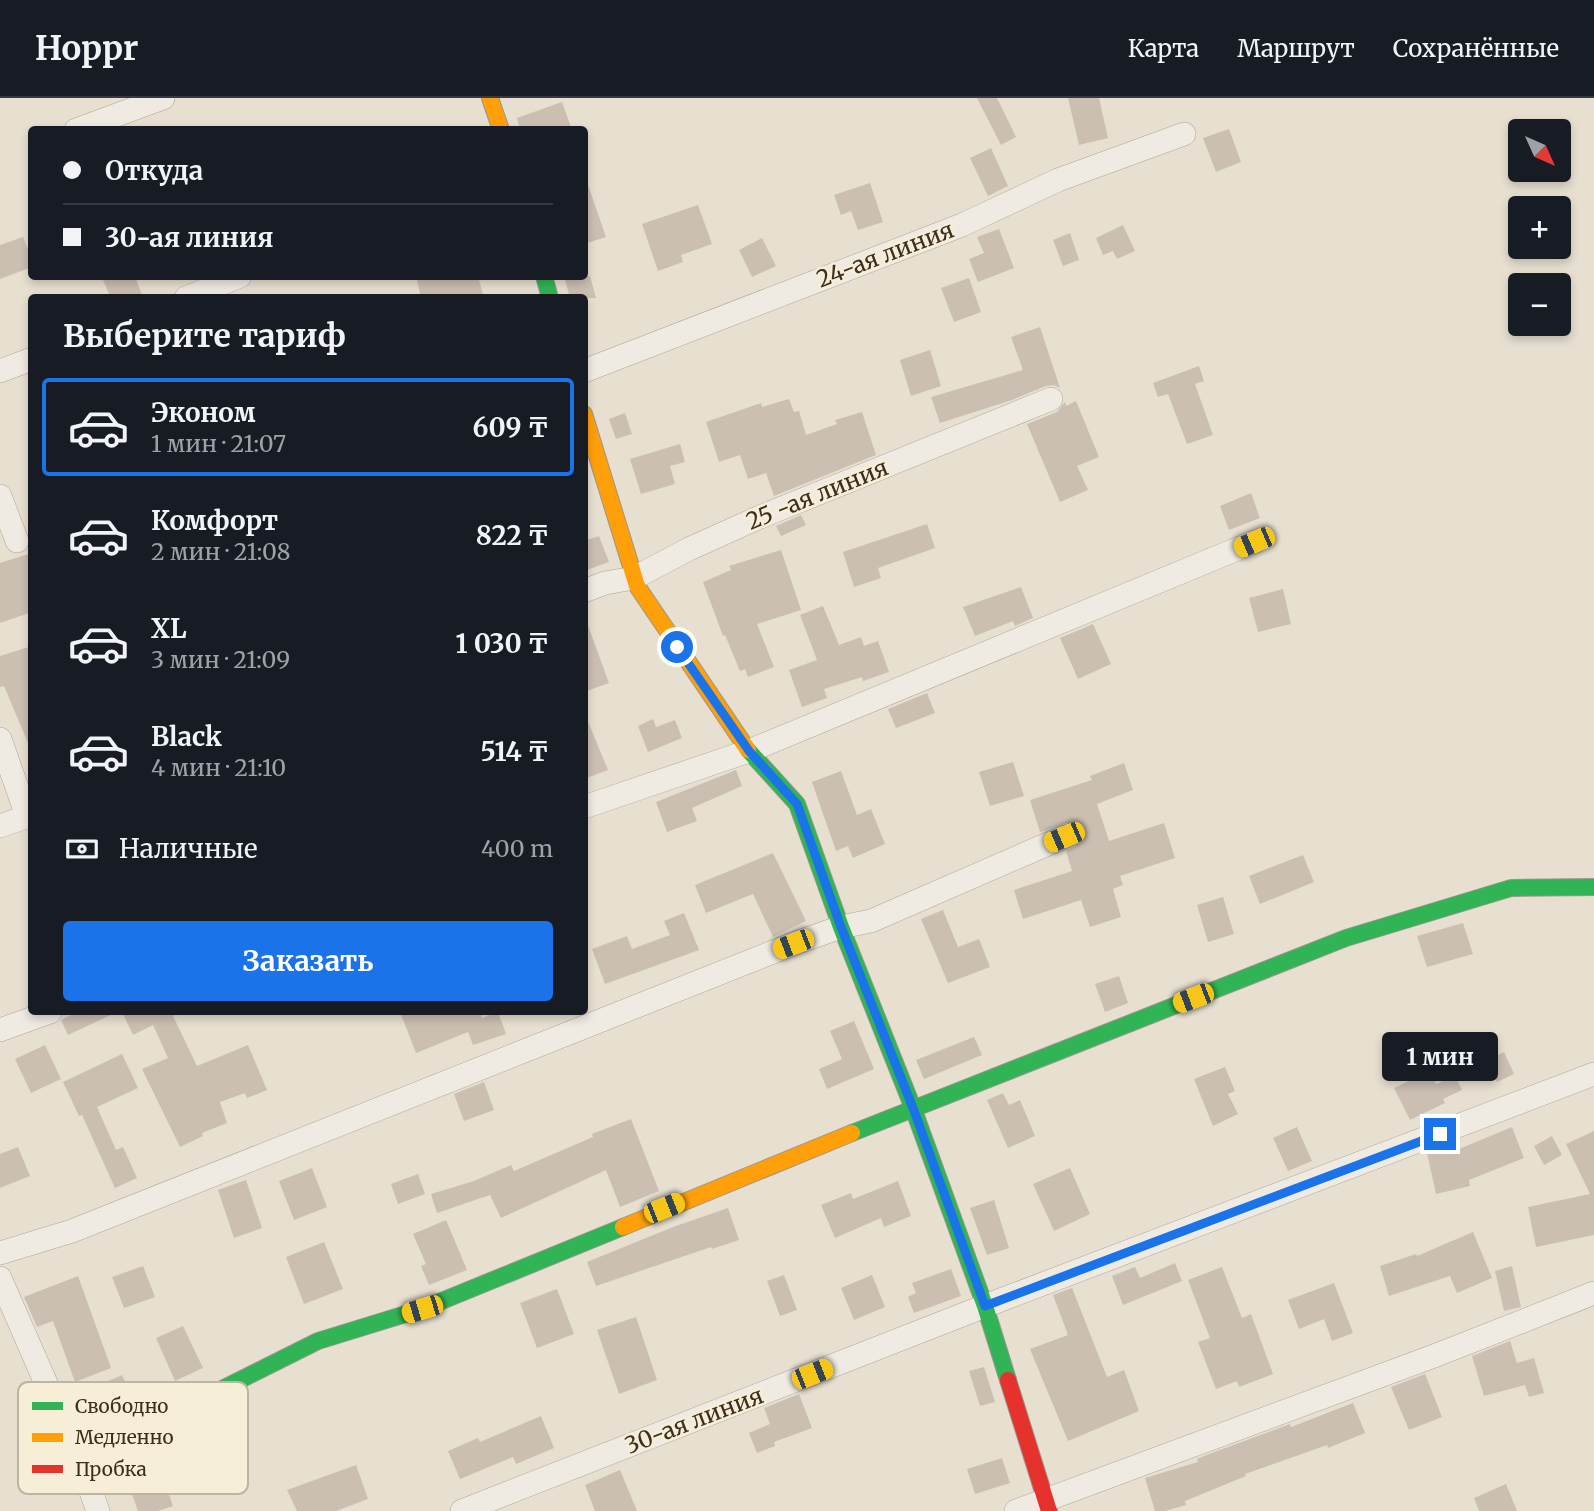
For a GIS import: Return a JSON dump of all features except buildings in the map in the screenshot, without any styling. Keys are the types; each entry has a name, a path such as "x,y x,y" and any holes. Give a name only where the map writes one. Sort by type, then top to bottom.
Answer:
{"street":[{"path":"87,126 163,98"},
{"path":"490,98 499,126"},
{"name":"24-ая линия","path":"588,369 962,225 1058,180 1184,134"},
{"path":"196,294 230,280"},
{"path":"0,371 28,360"},
{"name":"25 -ая линия","path":"588,590 634,578 689,549 760,517 1051,399"},
{"path":"588,427 637,586 749,751 797,804 985,1306 1047,1505"},
{"path":"0,495 16,543"},
{"path":"588,806 749,751 1254,542"},
{"path":"0,739 28,813"},
{"path":"0,826 28,816"},
{"path":"0,1253 72,1231 707,978 841,927 871,921 1064,837"},
{"path":"236,1382 318,1341 422,1309 913,1108 1346,938 1511,888 1594,887"},
{"path":"0,1030 42,1015"},
{"name":"30-ая линия","path":"462,1511 985,1306 1594,1074"},
{"path":"0,1278 44,1382"},
{"path":"1016,1511 1047,1505 1594,1293"},
{"path":"92,1494 99,1511"}],"traffic: fast":[{"path":"545,280 549,294"},
{"path":"748,750 797,804 841,927 913,1108 985,1306 1008,1380"},
{"path":"852,1133 1346,938 1511,888 1594,887"},
{"path":"236,1382 318,1341 422,1309 623,1227"}],"traffic: slow":[{"path":"490,98 500,126"},
{"path":"588,427 637,586 748,750"},
{"path":"623,1227 852,1133"}],"traffic: jam":[{"path":"1008,1380 1049,1511"}],"route":[{"path":"677,647 749,751 797,804 985,1306 1440,1134"}]}
